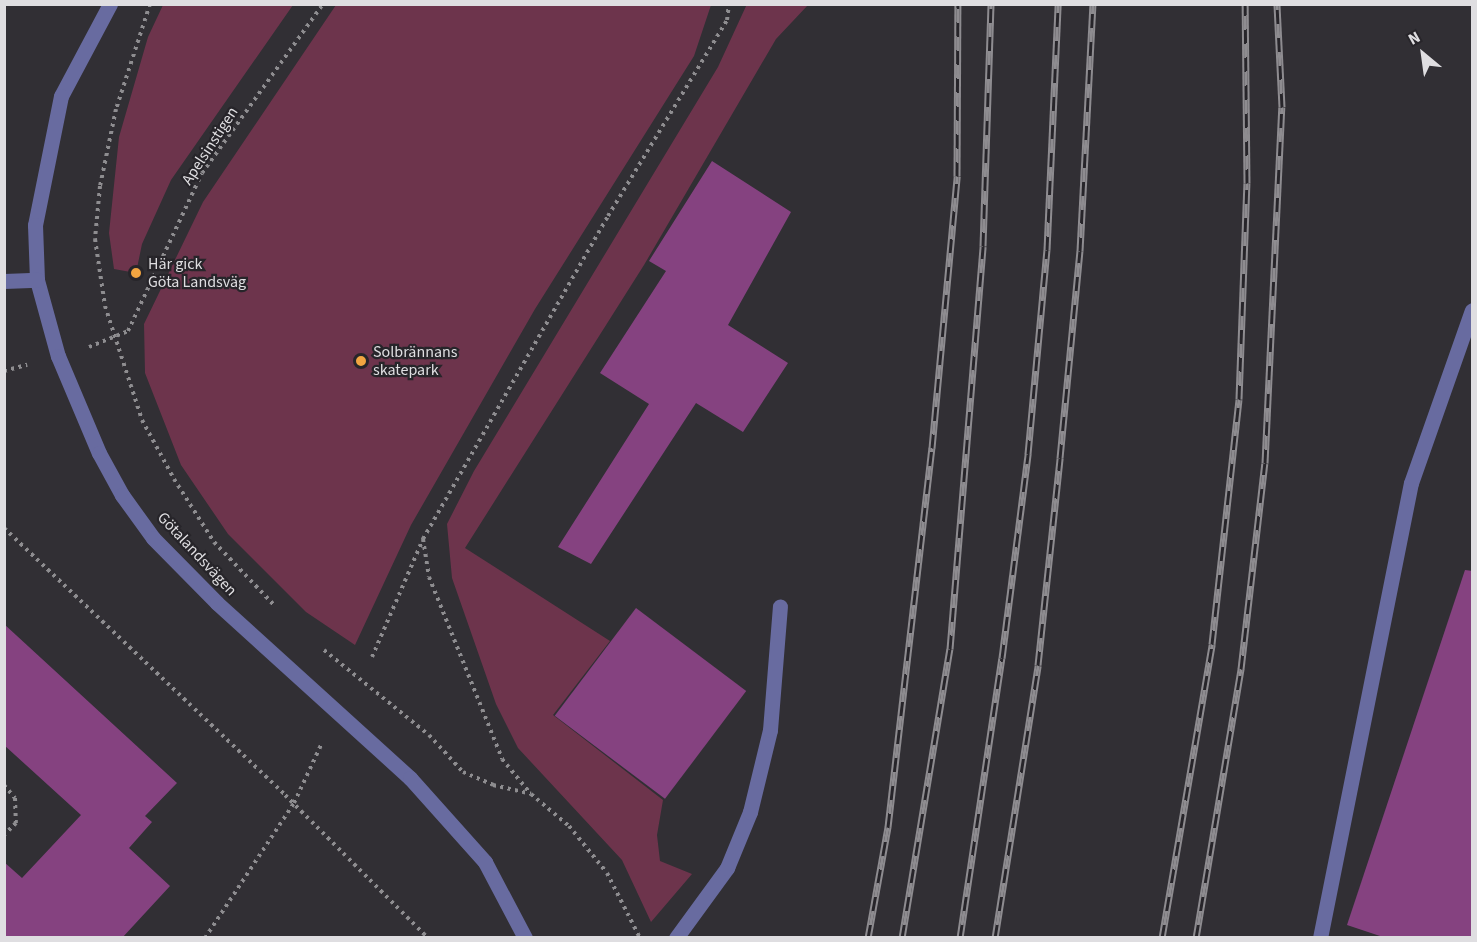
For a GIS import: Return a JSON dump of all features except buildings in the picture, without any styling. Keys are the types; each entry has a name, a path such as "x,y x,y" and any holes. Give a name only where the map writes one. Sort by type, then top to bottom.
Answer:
{"street":[{"name":"Götalandsvägen","path":"110,4 61,96 35,225 37,280 58,356 99,453 122,495 153,538 217,603 410,778 485,862 525,938"},
{"path":"4,281 37,280"},
{"path":"1320,938 1411,483 1473,310"},
{"path":"676,938 727,868 750,812 770,730 780,606"}],"path":[{"path":"150,4 116,109 99,186 95,239 105,306 142,420 174,479 214,542 278,609"},
{"name":"Apelsinstigen","path":"115,338 128,331 202,174 323,4"},
{"path":"372,657 423,539 608,216 727,20 729,4"},
{"path":"5,527 294,803 428,938"},
{"path":"423,539 429,577 502,759 531,794 569,826 607,873 639,938"},
{"path":"321,648 429,735 463,772 494,785 531,794"},
{"path":"205,938 294,803 322,741"},
{"path":"4,785 15,798 16,823 4,835"}],"shaded area":[{"path":"747,4 808,5 776,39 644,265 465,548 610,641 553,715 663,800 657,835 660,861 692,874 651,922 622,860 518,748 496,704 452,578 447,524 474,471 718,67"},
{"path":"163,5 293,5 171,180 142,244 136,273 114,269 109,233 119,137 148,37"},
{"path":"336,5 711,5 694,56 535,309 411,525 355,645 306,612 228,534 181,465 145,373 144,324 203,202"}],"railway":[{"path":"868,938 888,827 932,448 957,176 958,4"},
{"path":"902,938 950,649 983,246 991,4"},
{"path":"960,938 1002,658 1028,454 1047,250 1058,4"},
{"path":"995,938 1038,665 1060,458 1080,251 1093,4"},
{"path":"1162,938 1212,644 1239,399 1247,183 1245,4"},
{"path":"1196,938 1241,669 1265,463 1282,107 1277,4"}],"place":[{"name":"Här gick Göta Landsväg","path":"136,273"},
{"name":"Solbrännans skatepark","path":"361,361"}]}
